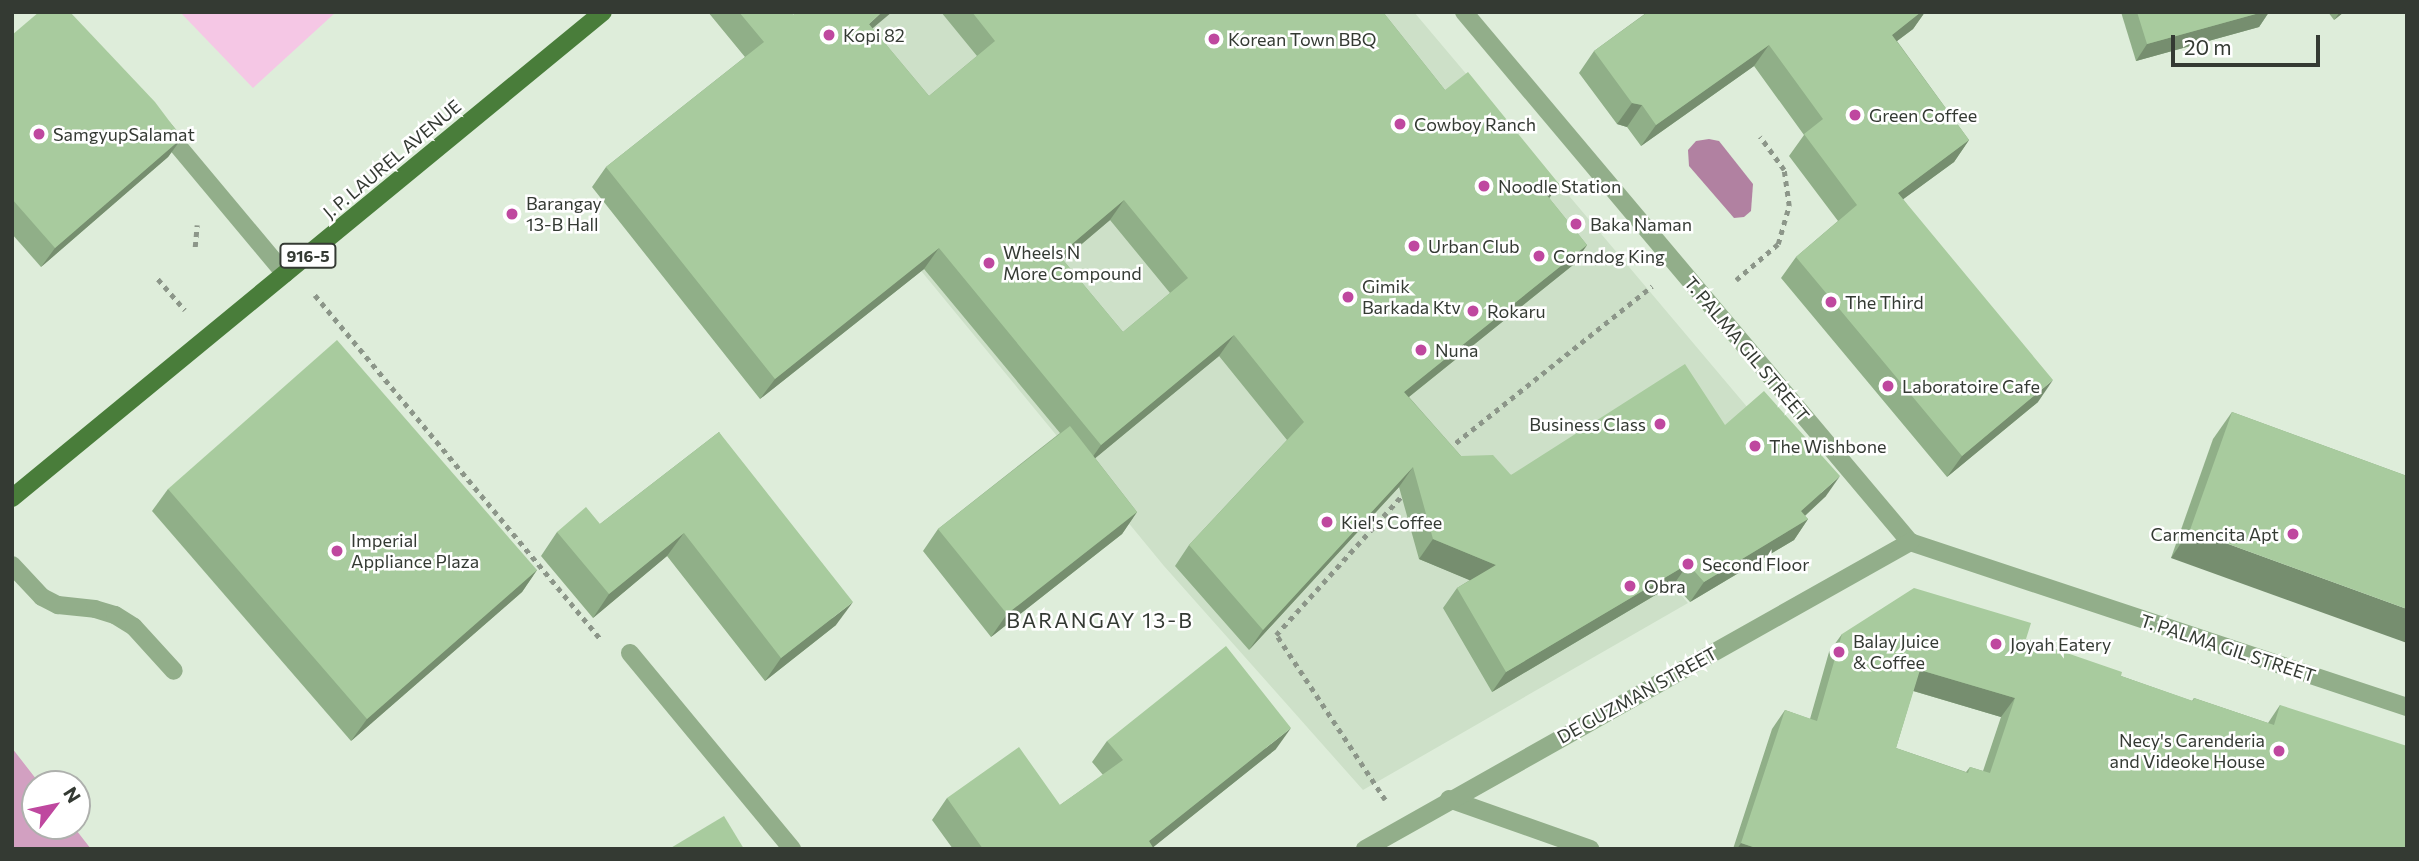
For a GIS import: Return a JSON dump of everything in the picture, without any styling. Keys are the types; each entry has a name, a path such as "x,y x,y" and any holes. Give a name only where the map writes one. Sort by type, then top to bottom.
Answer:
{"main road":[{"name":"J. P. LAUREL AVENUE","path":"12,498 603,12"}],"street":[{"name":"T. PALMA GIL STREET","path":"1464,12 1910,542 2407,707"},
{"path":"153,117 289,271"},
{"name":"DE GUZMAN STREET","path":"1365,849 1449,799 1910,542"},
{"path":"12,565 42,597 58,605 96,608 115,615 134,627 174,671"},
{"path":"630,653 792,849"},
{"path":"1449,799 1590,849"}],"path":[{"path":"1708,303 1778,244 1788,206 1784,170 1760,137"},
{"path":"195,247 199,214"},
{"path":"1445,452 1677,265"},
{"path":"289,271 608,648 630,653"},
{"path":"1403,827 1276,635 1410,486"}],"shaded area":[{"path":"180,12 336,12 253,88"},
{"path":"708,12 1414,12 1748,408 1710,444 1603,508 1688,603 1363,790 1164,566"},
{"path":"1696,141 1719,141 1753,184 1751,211 1744,217 1734,218 1689,166 1688,150"},
{"path":"12,748 29,770 21,770 21,840 84,840 91,849 12,849"}],"building":[{"path":"39,12 70,12 155,102 182,138 55,248 12,199 12,35"},
{"path":"739,12 790,12 793,15 796,12 882,12 869,24 929,96 995,41 972,12 1383,12 1445,90 1468,72 1559,184 1546,194 1587,245 1404,392 1461,456 1493,455 1511,475 1685,364 1725,425 1764,391 1840,476 1801,511 1808,519 1704,582 1688,564 1506,672 1457,588 1496,565 1433,539 1413,467 1263,630 1189,545 1304,422 1234,335 1101,445 939,248 775,379 606,167 764,42","holes":["1124,200 1188,278 1123,332 1059,255"]},
{"path":"1648,12 1921,12 1892,35 1969,140 1898,193 2053,380 1962,456 1796,257 1857,205 1804,134 1823,119 1769,45 1656,125 1642,105 1632,103 1594,51"},
{"path":"2137,12 2263,12 2147,44"},
{"name":"Imperial Appliance Plaza","path":"337,340 537,570 367,719 168,489"},
{"name":"Carmencita Apt","path":"2232,412 2407,476 2407,609 2190,530"},
{"path":"1070,426 1137,512 1007,614 938,529"},
{"path":"719,432 853,602 781,658 684,533 609,594 557,532 586,507 600,524"},
{"path":"1914,588 2031,623 2026,639 2122,672 2121,676 2193,701 2194,698 2274,725 2280,705 2407,746 2407,849 1759,849 1741,843 1785,710 1817,721 1842,634","holes":["1920,670 2015,698 1990,773 1970,767 1968,773 1896,748"]},
{"path":"1226,646 1291,728 1149,841 1154,849 983,849 947,798 1019,747 1060,805 1123,760 1107,741"},
{"path":"724,816 744,849 669,849"}],"place":[{"name":"Kopi 82","path":"829,35"},
{"name":"Korean Town BBQ","path":"1214,39"},
{"name":"Green Coffee","path":"1855,115"},
{"name":"Cowboy Ranch","path":"1400,124"},
{"name":"SamgyupSalamat","path":"39,134"},
{"name":"Noodle Station","path":"1484,186"},
{"name":"Barangay 13-B Hall","path":"512,214"},
{"name":"Baka Naman","path":"1576,224"},
{"name":"Urban Club","path":"1414,246"},
{"name":"Corndog King","path":"1539,256"},
{"name":"Wheels N More Compound","path":"989,263"},
{"name":"Gimik Barkada Ktv","path":"1348,297"},
{"name":"The Third","path":"1831,302"},
{"name":"Rokaru","path":"1473,311"},
{"name":"Nuna","path":"1421,350"},
{"name":"Laboratoire Cafe","path":"1888,386"},
{"name":"Business Class","path":"1660,424"},
{"name":"The Wishbone","path":"1755,446"},
{"name":"Kiel's Coffee","path":"1327,522"},
{"name":"Carmencita Apt","path":"2293,534"},
{"name":"Imperial Appliance Plaza","path":"337,551"},
{"name":"Second Floor","path":"1688,564"},
{"name":"Obra","path":"1630,586"},
{"name":"Joyah Eatery","path":"1996,644"},
{"name":"Balay Juice & Coffee","path":"1839,652"},
{"name":"Necy's Carenderia and Videoke House","path":"2279,751"}],"district":[{"name":"BARANGAY 13-B","path":"1100,620"}]}
